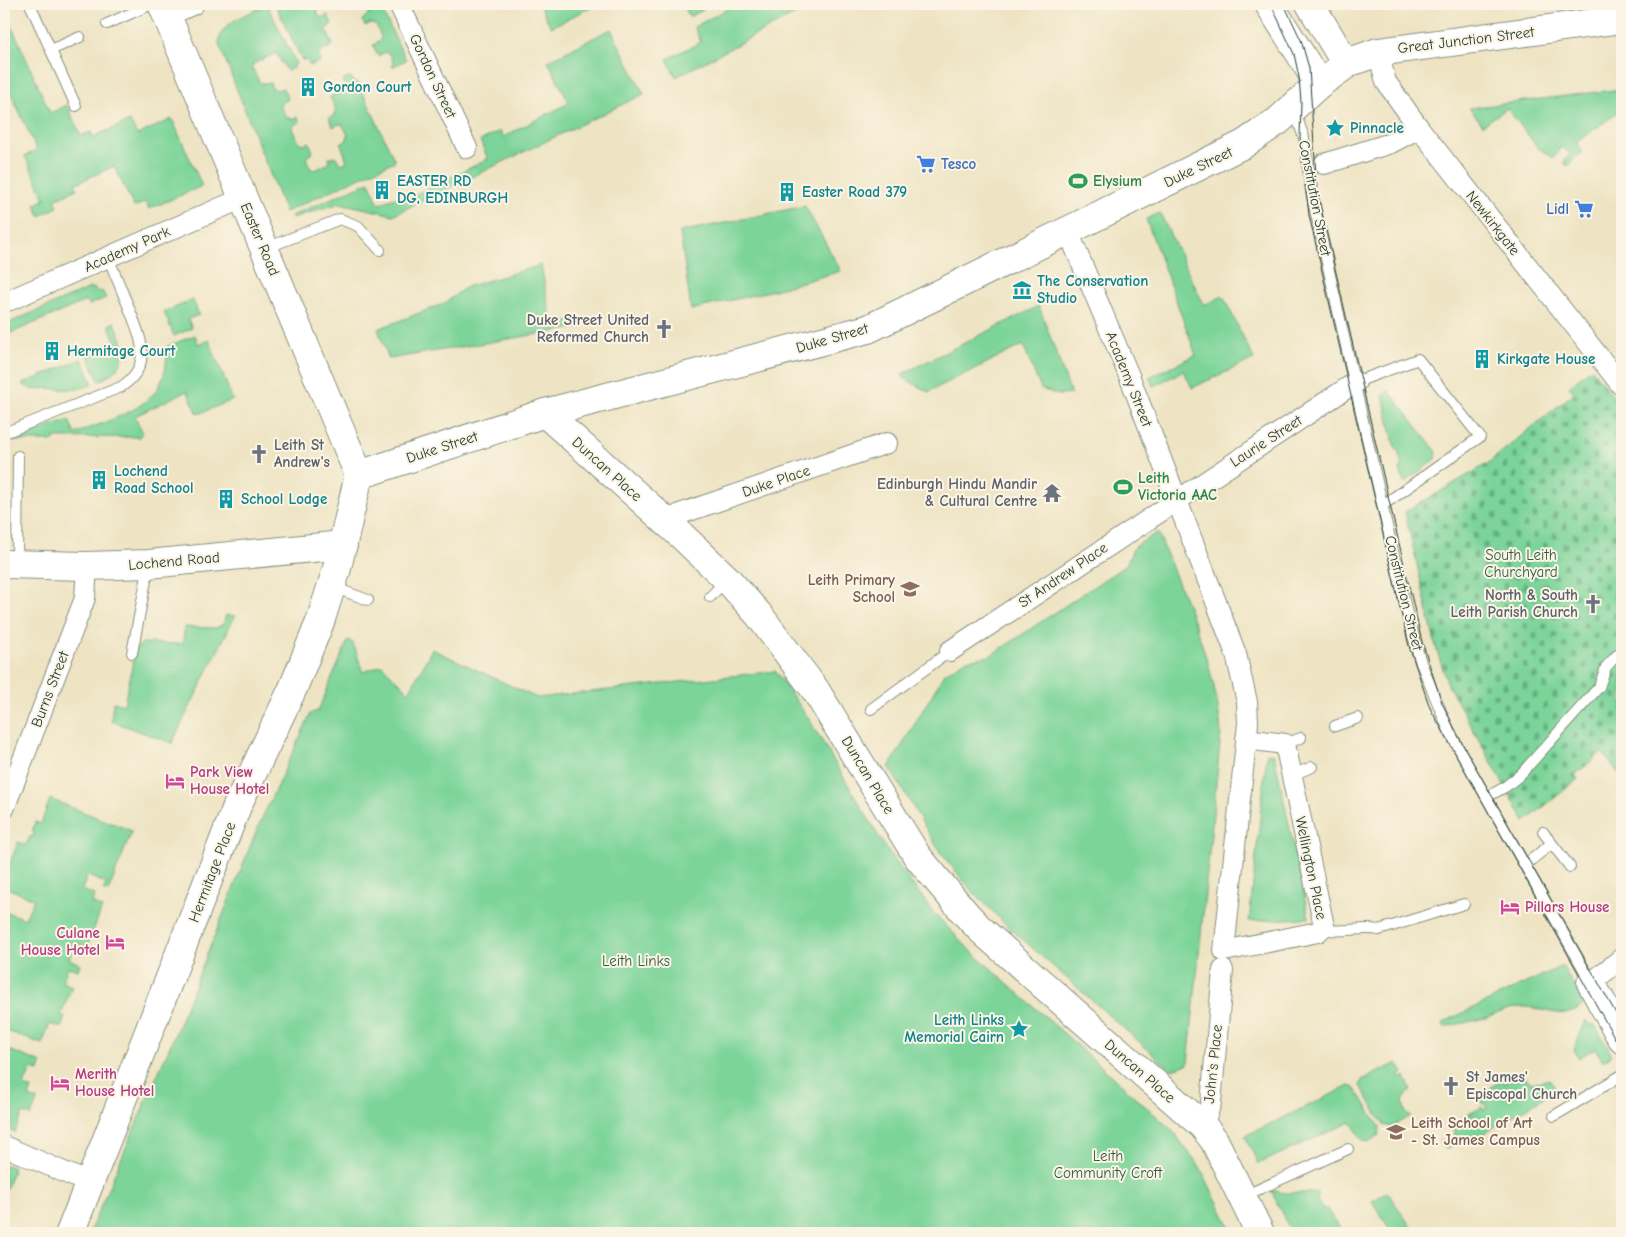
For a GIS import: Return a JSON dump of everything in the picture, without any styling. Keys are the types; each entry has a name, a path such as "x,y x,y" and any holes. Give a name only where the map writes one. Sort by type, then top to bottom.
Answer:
{"street":[{"path":"161,8 194,4"},
{"name":"Gordon Street","path":"399,4 468,148"},
{"path":"1269,4 1319,84"},
{"path":"1310,4 1346,64"},
{"name":"Easter Road","path":"161,8 265,248 359,475"},
{"name":"Great Junction Street","path":"1319,84 1346,64 1360,57 1378,52 1622,19"},
{"name":"Newkirkgate","path":"1378,52 1386,82 1419,128 1622,386"},
{"name":"Duke Street","path":"359,475 545,413 868,329 1244,144 1261,134 1294,108 1319,84"},
{"path":"1324,164 1391,144 1419,128"},
{"name":"Academy Park","path":"10,300 243,198"},
{"name":"Academy Street","path":"1068,231 1130,378 1176,500"},
{"name":"Laurie Street","path":"1176,500 1356,382"},
{"name":"Duncan Place","path":"545,413 667,522 718,588 759,615 811,685 917,856 947,894 980,930 1203,1126"},
{"name":"Duke Place","path":"667,522 680,514 887,443"},
{"name":"Hermitage Place","path":"70,1233 241,797 293,688 320,622 332,587 359,475"},
{"name":"St Andrew Place","path":"950,651 1176,500"},
{"name":"Wellington Place","path":"1176,500 1236,654 1247,702 1246,739 1224,951 1322,929 1324,926 1292,775 1293,741 1246,739"},
{"name":"Lochend Road","path":"10,564 87,566 149,564 343,545"},
{"name":"Burns Street","path":"4,809 85,598 87,566"},
{"path":"1591,983 1622,958"},
{"name":"John's Place","path":"1203,1126 1211,1103 1222,970"},
{"name":"Constitution Street","path":"1591,983 1622,1038"},
{"path":"1203,1126 1214,1140 1260,1233"},
{"path":"4,1146 89,1183"}],"lane":[{"path":"30,4 76,106"},
{"path":"107,24 161,8"},
{"path":"50,50 80,37"},
{"name":"Constitution Street","path":"1294,108 1301,124 1311,192 1356,382 1408,618 1421,663 1436,704 1450,733 1591,983"},
{"path":"265,248 340,219 358,226 380,250"},
{"path":"4,433 120,387 136,373 142,358 141,339 108,257"},
{"path":"1356,382 1418,358 1480,437 1383,505"},
{"path":"10,564 18,456"},
{"path":"132,653 149,564"},
{"path":"332,587 368,600"},
{"path":"1487,797 1505,787 1520,775 1599,687 1606,668 1622,650"},
{"path":"871,709 950,651"},
{"path":"1335,726 1358,718"},
{"path":"1292,775 1312,767"},
{"path":"1543,832 1570,867"},
{"path":"1525,866 1552,844"},
{"path":"1322,929 1345,932 1368,928 1379,930 1464,904"},
{"path":"1554,1116 1622,1075"},
{"path":"1242,1197 1348,1149"}],"green space":[{"path":"275,4 315,4 319,16 322,18 328,15 332,24 326,30 333,45 318,54 321,61 310,66 307,60 302,60"},
{"path":"365,4 379,4 406,60 392,67 393,62 390,54 385,52 378,56 373,45 380,41 381,37 376,25 371,23 365,26 362,20 370,13"},
{"path":"539,4 598,4 551,27"},
{"path":"682,4 701,4 703,10 689,17"},
{"path":"736,4 814,4 676,77 667,59 701,42 694,27"},
{"path":"267,5 296,63 293,68 287,71 276,53 253,64 252,67 259,82 270,83 272,88 277,90 283,88 288,99 280,105 286,117 292,119 297,117 300,122 294,125 292,129 299,142 304,144 309,142 313,152 306,158 311,169 315,170 329,163 329,158 335,156 341,164 347,161 341,144 346,141 348,135 343,125 339,124 333,127 329,118 334,115 336,110 330,97 343,91 345,86 342,81 351,77 354,82 359,84 395,161 285,212 219,44 220,36 229,24"},
{"path":"4,8 50,113 67,105 81,136 91,132 93,137 130,121 137,135 172,119 202,186 149,209 146,202 134,207 114,166 75,184 77,189 55,199 58,207 40,216 35,205 45,199 25,156 37,150 4,79"},
{"path":"611,29 644,94 393,215 340,203 292,218 291,216 369,182 379,204 394,198 404,200 488,159 480,141 500,131 503,137 569,103 548,61"},
{"path":"1622,89 1622,109 1576,143 1583,152 1574,158 1568,166 1564,163 1570,153 1561,147 1554,158 1538,148 1507,108 1483,125 1469,108"},
{"path":"805,206 841,271 774,290 691,310 680,232"},
{"path":"1160,213 1204,305 1223,296 1254,359 1192,388 1184,371 1153,386 1149,377 1196,355 1146,219"},
{"path":"541,265 552,325 578,320 581,327 389,359 378,329 445,303 466,287"},
{"path":"90,288 95,289 97,292 102,291 106,298 89,305 86,301 4,336 4,325"},
{"path":"193,300 199,315 188,319 192,328 174,336 164,312"},
{"path":"1039,306 1071,394 1058,395 1041,389 1023,345 928,392 904,378 902,374"},
{"path":"114,322 122,340 123,356 121,363 116,369 99,381 88,356 116,344 109,325"},
{"path":"195,335 198,344 209,340 233,400 198,414 187,391 135,416 143,433 139,437 54,438 54,441 10,441 69,420 75,434 125,414 139,406 151,396 160,383 166,367 166,347"},
{"path":"82,359 93,384 86,387 78,389 48,388 33,390 22,384"},
{"name":"South Leith Churchyard","path":"1591,368 1622,408 1622,778 1602,752 1575,775 1578,779 1525,822 1448,685 1436,648 1405,512 1487,464 1574,393 1569,386"},
{"path":"1388,390 1437,452 1436,459 1404,483 1400,470 1402,466 1398,450 1395,448 1383,395"},
{"path":"1158,532 1206,657 1213,682 1221,734 1188,1064 1171,1070 1004,923 971,890 940,852 889,767 945,673 966,660 990,656 1126,565 1134,547"},
{"path":"226,615 235,616 172,743 111,721 113,702 124,705 136,648 143,643 183,644 184,627 216,628 223,624"},
{"name":"Leith Links","path":"348,640 353,643 363,672 382,665 409,692 432,649 537,698 775,671 807,716 887,850 933,912 967,947 1172,1130 1200,1167 1233,1233 89,1233 176,1032 258,827 311,713 318,711"},
{"path":"1267,753 1274,754 1309,918 1249,921"},
{"path":"50,799 132,831 108,892 103,890 106,883 87,876 82,890 95,895 92,903 102,908 87,947 76,943 69,959 80,964 78,970 68,967 62,982 72,986 61,1015 65,1017 61,1028 50,1024 42,1044 4,1030 6,1019 4,1017 4,1002 8,990 4,988 4,943 6,938 4,937 4,911 25,919 34,899 4,887 4,879 18,842 26,845 30,837 33,836 34,833 32,831 35,822 41,824"},
{"path":"1562,966 1585,1004 1576,1010 1568,1013 1559,1013 1524,1007 1505,1010 1489,1017 1444,1027 1442,1023"},
{"path":"1586,1020 1588,1024 1595,1025 1612,1055 1603,1061 1595,1048 1579,1058 1574,1050"},
{"path":"4,1048 42,1063 39,1071 31,1069 24,1086 32,1089 29,1097 37,1100 31,1116 23,1113 15,1132 4,1128"},
{"path":"1397,1063 1403,1073 1400,1075 1401,1078 1405,1077 1411,1089 1403,1101 1405,1111 1411,1116 1392,1127 1384,1125 1360,1086 1362,1080"},
{"path":"1518,1072 1532,1083 1550,1079 1556,1090 1464,1145 1461,1140 1446,1150 1440,1140 1448,1143 1455,1139 1454,1123 1466,1116 1470,1117 1469,1114 1482,1107 1483,1110 1486,1109 1486,1103 1483,1104 1478,1094 1488,1089 1490,1092 1492,1091 1490,1087 1502,1081 1504,1084 1506,1083 1505,1079"},
{"path":"1349,1086 1355,1088 1380,1127 1379,1135 1369,1142 1363,1141 1351,1122 1258,1164 1245,1136"},
{"path":"4,1164 14,1168 6,1189 4,1188"},
{"path":"1271,1190 1284,1193 1318,1193 1317,1200 1322,1209 1327,1209 1343,1233 1291,1233"},
{"path":"1387,1192 1415,1233 1392,1233 1372,1201"}],"tram line":[{"path":"1271,4 1294,54 1299,77 1301,102 1300,137 1309,215 1409,646 1430,708 1622,1051"},
{"path":"1284,4 1301,40 1309,68 1317,191 1422,642 1442,703 1463,745 1622,1024"}],"place":[{"name":"Gordon Court","path":"308,87"},
{"name":"Pinnacle","path":"1335,128"},
{"name":"Tesco","path":"926,164"},
{"name":"Elysium","path":"1078,181"},
{"name":"EASTER RD DG, EDINBURGH","path":"382,190"},
{"name":"Easter Road 379","path":"787,192"},
{"name":"Lidl","path":"1584,209"},
{"name":"The Conservation Studio","path":"1022,290"},
{"name":"Duke Street United Reformed Church","path":"664,329"},
{"name":"Hermitage Court","path":"52,351"},
{"name":"Kirkgate House","path":"1482,359"},
{"name":"Leith St Andrew's","path":"259,454"},
{"name":"Lochend Road School","path":"99,480"},
{"name":"Leith Victoria AAC","path":"1123,487"},
{"name":"Edinburgh Hindu Mandir & Cultural Centre","path":"1052,493"},
{"name":"School Lodge","path":"226,499"},
{"name":"Leith Primary School","path":"910,589"},
{"name":"North & South Leith Parish Church","path":"1593,604"},
{"name":"Park View House Hotel","path":"175,781"},
{"name":"Pillars House","path":"1510,907"},
{"name":"Culane House Hotel","path":"115,942"},
{"name":"Leith Links Memorial Cairn","path":"1019,1029"},
{"name":"Merith House Hotel","path":"60,1083"},
{"name":"St James' Episcopal Church","path":"1451,1086"},
{"name":"Leith School of Art - St. James Campus","path":"1396,1132"}],"park label":[{"name":"Leith Community Croft","path":"1108,1164"}]}
